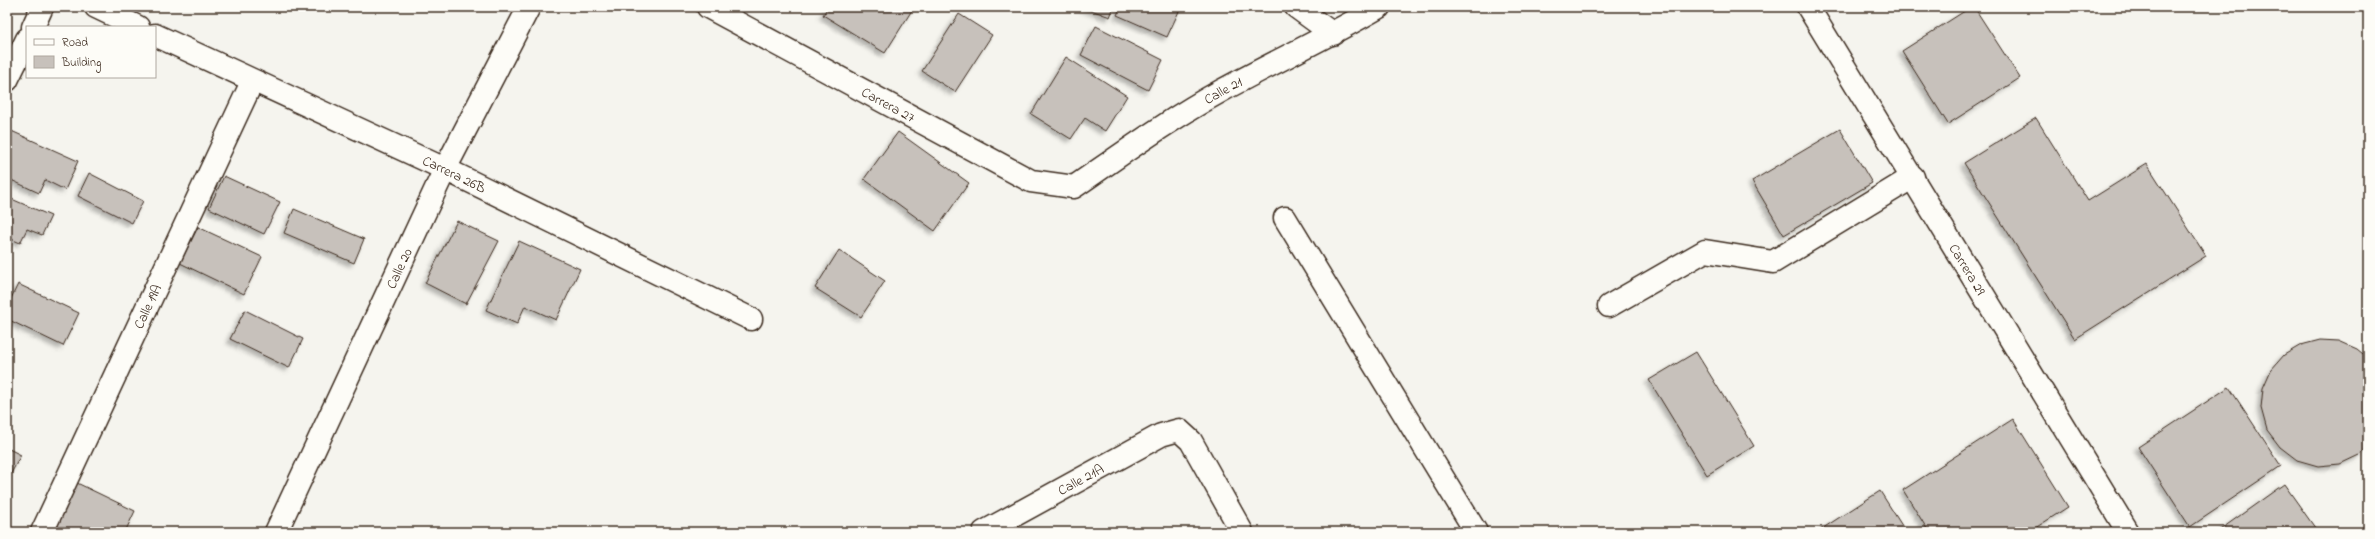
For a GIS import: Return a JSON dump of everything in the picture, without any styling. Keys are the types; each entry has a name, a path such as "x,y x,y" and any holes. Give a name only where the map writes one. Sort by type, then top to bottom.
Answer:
{"street":[{"path":"33,26 42,7"},
{"path":"96,7 136,26"},
{"name":"Calle 20","path":"276,532 446,169 529,7"},
{"name":"Carrera 27","path":"708,7 1030,181 1074,187"},
{"path":"1296,7 1333,34"},
{"name":"Calle 21","path":"1074,187 1148,136 1221,92 1333,34 1379,7"},
{"name":"Carrera 29","path":"1808,7 1913,177 2125,531"},
{"name":"Carrera 26B","path":"156,35 252,82 446,169 750,320"},
{"path":"7,80 26,40"},
{"name":"Calle 19A","path":"42,532 252,82"},
{"path":"1609,306 1705,252 1773,262 1913,177"},
{"path":"1285,218 1476,532"},
{"name":"Calle 21A","path":"984,532 1161,435 1179,430 1191,441 1242,532"}],"building":[{"path":"828,7 914,7 885,53 823,15"},
{"path":"1083,7 1114,7 1110,17"},
{"path":"1121,7 1181,7 1167,37 1117,15"},
{"path":"1971,7 1974,7 2020,78 1948,124 1902,51"},
{"path":"959,14 992,35 955,92 922,71"},
{"path":"1096,26 1163,60 1148,90 1081,55"},
{"path":"1066,57 1127,96 1105,131 1085,118 1071,139 1031,114"},
{"path":"2036,118 2088,201 2147,164 2206,256 2075,339 1964,163"},
{"path":"7,129 78,161 65,190 45,180 39,193 7,178"},
{"path":"1840,129 1872,183 1784,235 1752,181"},
{"path":"898,132 969,183 935,231 864,179"},
{"path":"89,173 143,201 132,223 78,196"},
{"path":"224,176 280,202 264,234 209,208"},
{"path":"7,197 51,216 42,235 27,229 20,243 7,237"},
{"path":"294,209 364,239 354,263 284,233"},
{"path":"457,221 499,241 466,304 425,283"},
{"path":"198,227 262,257 244,294 180,263"},
{"path":"519,241 580,269 556,320 525,306 517,324 486,310"},
{"path":"839,250 885,281 861,317 815,288"},
{"path":"18,284 79,313 63,346 7,319 7,307"},
{"path":"245,310 303,339 289,368 230,339"},
{"path":"2320,340 2339,341 2357,349 2368,358 2368,447 2359,455 2340,464 2318,466 2297,460 2280,447 2267,430 2261,408 2263,388 2271,370 2284,355 2301,345"},
{"path":"1696,352 1754,446 1707,475 1649,380"},
{"path":"2229,387 2281,466 2190,527 2138,447"},
{"path":"2013,419 2068,507 2029,532 1929,532 1903,490"},
{"path":"7,448 21,455 7,481"},
{"path":"75,482 135,511 125,532 56,532 52,530"},
{"path":"2284,484 2318,532 2217,532"},
{"path":"1880,491 1906,532 1817,532"}]}
